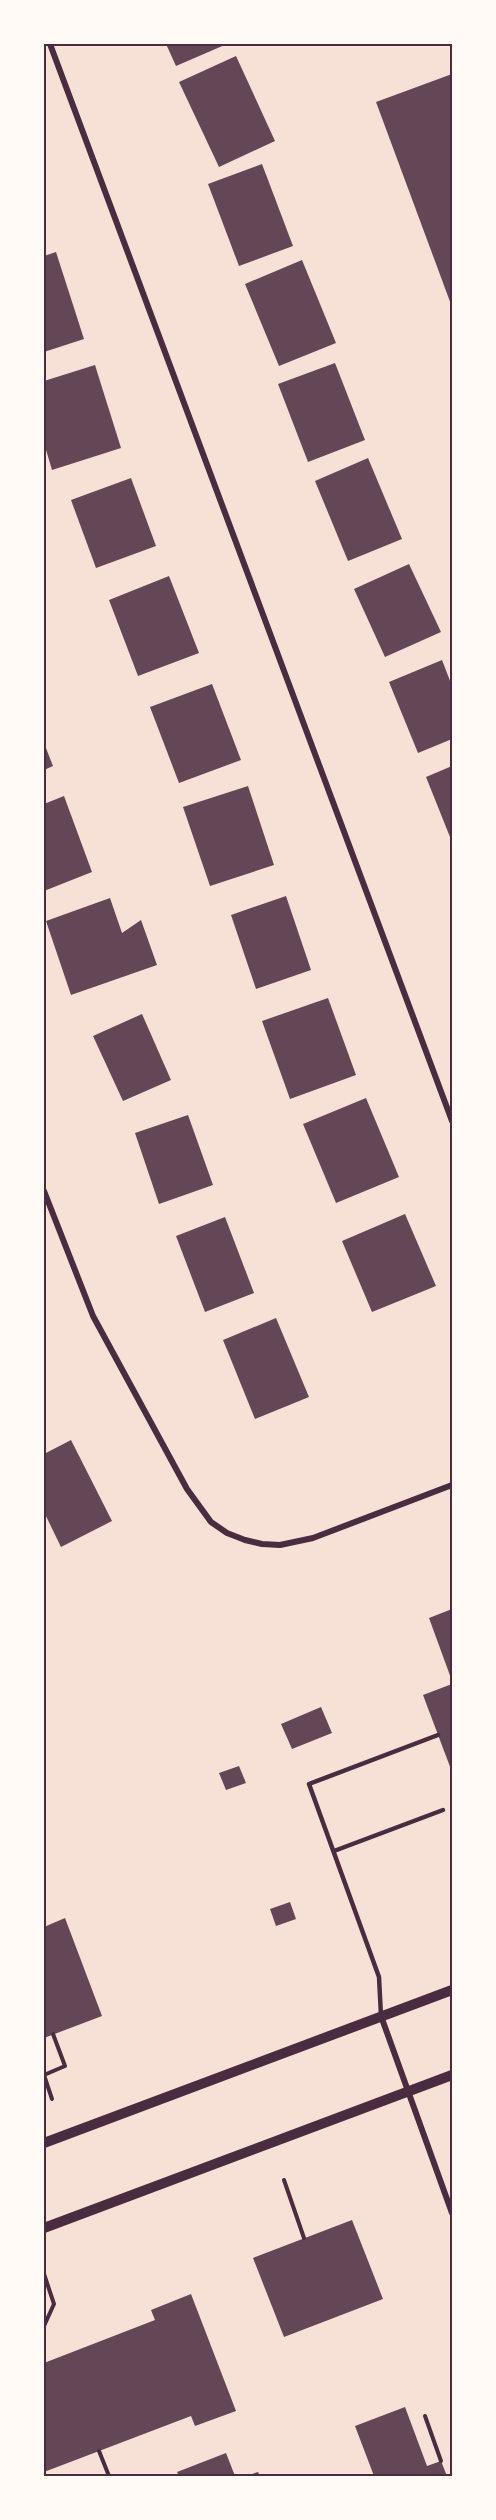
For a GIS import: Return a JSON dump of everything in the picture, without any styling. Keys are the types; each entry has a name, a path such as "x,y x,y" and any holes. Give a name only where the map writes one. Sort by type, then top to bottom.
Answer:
{"street":[{"path":"50,44 453,1120"},
{"path":"44,1191 93,1316 187,1489 212,1522 227,1533 262,1544 280,1545 313,1538 453,1485"},
{"path":"44,2143 453,1990"},
{"path":"381,2016 453,2213"},
{"path":"44,2228 453,2075"}],"lane":[{"path":"381,2016 379,1977 309,1784 438,1735"},
{"path":"334,1851 443,1810"}],"path":[{"path":"52,2099 44,2075 65,2066 53,2034"},
{"path":"284,2180 304,2238"},
{"path":"44,2274 54,2304 44,2326"},
{"path":"425,2416 441,2461"},
{"path":"99,2451 109,2476"}],"building":[{"path":"166,44 227,44 176,66"},
{"path":"236,56 275,141 219,167 179,82"},
{"path":"452,74 452,307 376,102"},
{"path":"262,164 293,246 239,266 208,184"},
{"path":"56,252 84,339 44,352 44,256"},
{"path":"302,260 336,343 279,366 245,284"},
{"path":"335,363 365,440 308,462 278,384"},
{"path":"95,365 121,448 52,470 44,443 44,381"},
{"path":"368,458 402,539 348,561 315,481"},
{"path":"131,478 156,546 96,568 71,500"},
{"path":"409,564 441,632 385,657 354,589"},
{"path":"169,576 199,653 138,676 109,600"},
{"path":"442,660 452,686 452,739 418,753 389,682"},
{"path":"212,684 241,760 179,783 150,707"},
{"path":"44,743 53,766 44,770"},
{"path":"452,766 452,842 426,777"},
{"path":"248,786 274,865 210,886 183,807"},
{"path":"64,796 92,872 44,891 44,804"},
{"path":"286,896 311,970 256,989 231,915"},
{"path":"110,898 122,933 141,920 157,965 71,995 46,921"},
{"path":"328,998 356,1075 290,1099 262,1021"},
{"path":"142,1014 171,1080 123,1101 93,1036"},
{"path":"366,1098 399,1177 336,1203 303,1124"},
{"path":"188,1115 213,1185 159,1204 135,1133"},
{"path":"405,1214 436,1286 372,1312 342,1241"},
{"path":"225,1217 254,1293 205,1312 176,1236"},
{"path":"276,1318 309,1397 255,1419 223,1340"},
{"path":"71,1440 112,1521 61,1547 44,1512 44,1454"},
{"path":"452,1609 452,1681 429,1618"},
{"path":"452,1684 452,1772 423,1695"},
{"path":"321,1707 332,1733 292,1749 281,1724"},
{"path":"239,1766 246,1783 226,1790 219,1773"},
{"path":"290,1902 296,1919 276,1926 270,1909"},
{"path":"65,1918 102,2016 44,2038 44,1927"},
{"path":"352,2220 383,2299 284,2337 253,2258"},
{"path":"191,2294 236,2411 195,2426 191,2416 44,2472 44,2363 155,2320 151,2310"},
{"path":"405,2407 427,2466 441,2461 447,2476 374,2476 355,2426"},
{"path":"226,2453 235,2476 179,2476 177,2472"},
{"path":"258,2472 260,2476 246,2476"}]}
